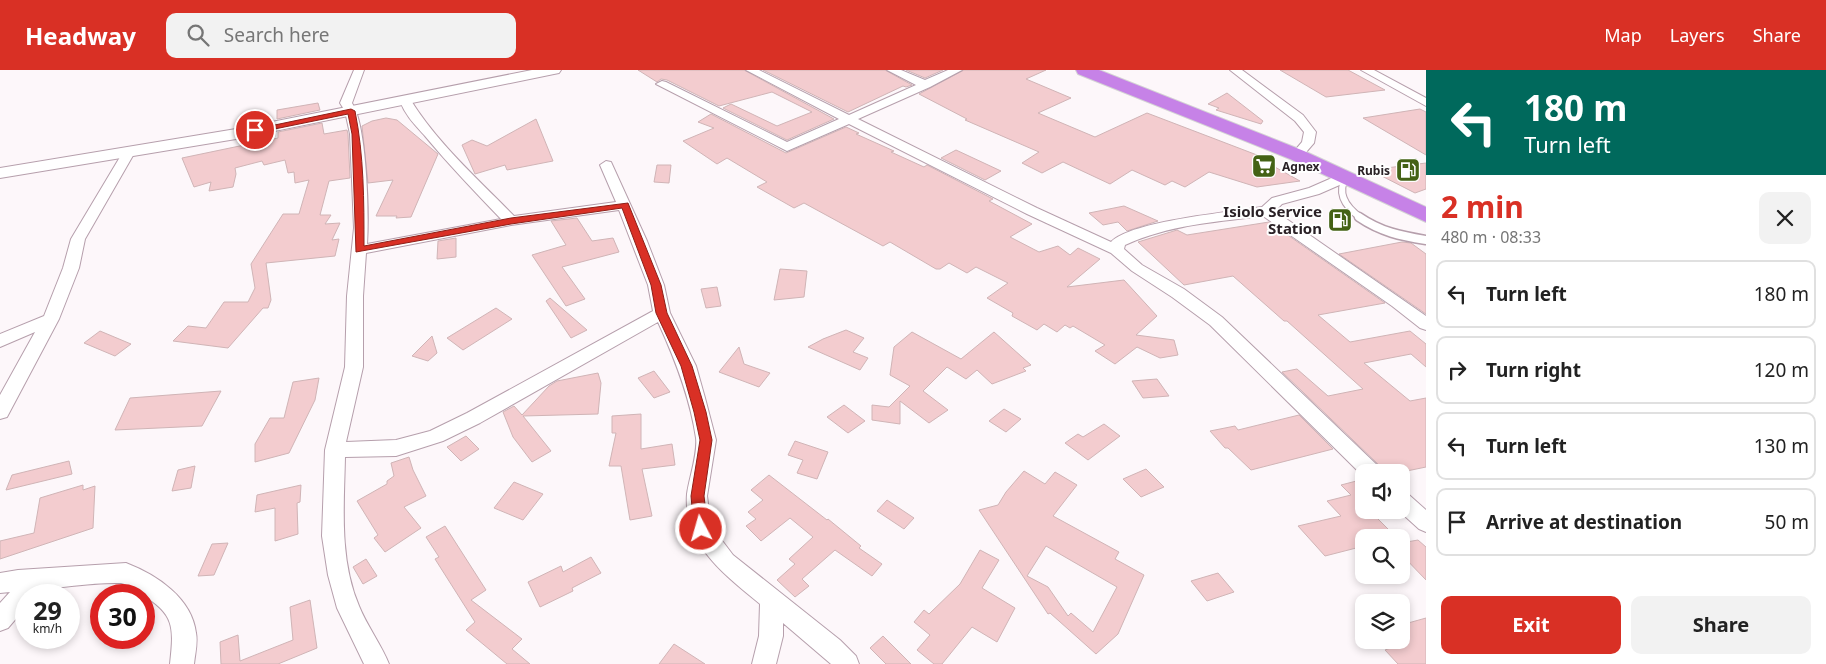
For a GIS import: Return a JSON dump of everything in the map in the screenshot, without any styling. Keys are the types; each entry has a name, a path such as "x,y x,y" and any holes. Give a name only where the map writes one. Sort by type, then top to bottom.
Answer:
{"highway":[{"path":"1084,70 1297,154 1426,215"}],"street":[{"path":"359,70 346,103 351,111 356,134 360,203 360,250 355,296 354,367 335,450 333,536 339,575 348,608 376,664"},
{"path":"0,173 129,152 406,101 554,70"},
{"path":"751,70 1032,211 1116,250 1137,268 1178,293 1216,321 1363,464"},
{"path":"892,70 926,84"},
{"path":"662,84 787,147 957,70"},
{"path":"1235,70 1299,118 1310,132 1308,142 1297,154"},
{"path":"1366,70 1426,102"},
{"path":"406,101 409,110 443,151 511,221"},
{"path":"0,412 51,319 72,268 78,239 129,152"},
{"path":"606,165 625,204 656,285 662,313 687,366 706,440 698,496 701,529 725,562 832,648 847,664"},
{"path":"1116,250 1118,243 1131,236 1154,229 1266,211 1278,201 1308,193 1346,176"},
{"path":"360,250 511,221 625,204"},
{"path":"1266,211 1398,302 1426,324"},
{"path":"335,450 396,448 422,441 460,426 569,365 607,341 662,313"},
{"path":"0,341 51,319"},
{"path":"1410,508 1426,523"},
{"path":"9,582 126,573 170,602 182,620 185,635 182,664"},
{"path":"0,620 19,599 22,590 9,582"},
{"path":"764,664 771,636 771,600"}],"lane":[{"path":"1346,176 1341,189 1348,207 1357,215 1376,229 1395,235 1426,240"}],"building":[{"path":"638,70 744,70 834,119 787,140 723,108 731,104 777,126 812,112 772,92 719,106 667,80 661,79 657,82"},
{"path":"763,70 885,70 912,85 903,86 848,112"},
{"path":"906,70 943,70 925,78"},
{"path":"964,70 1046,70 1026,79 1071,98 1038,113 1095,137 1147,113 1257,155 1255,156 1300,181 1257,187 1209,172 1185,187 1172,181 1165,185 1132,170 1110,184 1063,162 1042,173 1022,163 1039,152 965,120 967,119 919,94"},
{"path":"1280,70 1348,70 1385,90 1326,97"},
{"path":"1227,93 1263,121 1261,124 1216,110 1219,108 1208,104"},
{"path":"318,103 320,110 277,119 277,110"},
{"path":"1420,109 1426,112 1426,155 1363,118"},
{"path":"711,114 786,153 846,127 859,133 856,134 894,151 891,152 924,167 927,165 993,199 989,201 1032,224 1010,237 1039,252 1058,246 1070,255 1078,248 1100,259 1067,287 1124,280 1157,316 1136,335 1174,340 1178,355 1160,358 1137,347 1115,364 1095,351 1105,345 1073,326 1070,328 1065,325 1057,332 1044,324 1037,330 1012,316 1013,313 987,298 1008,283 976,267 967,273 949,263 940,269 936,269 890,242 883,246 804,203 794,208 757,187 767,182 727,158 717,164 683,141 714,128 698,122"},
{"path":"386,118 397,120 438,154 411,217 376,216 393,180 368,183 362,126 372,121"},
{"path":"536,119 553,161 507,170 505,165 475,174 462,145 472,140 487,146"},
{"path":"322,123 324,134 347,130 348,134 350,178 329,181 320,215 331,215 325,224 340,223 332,240 339,239 335,256 266,263 271,300 268,308 263,308 228,348 173,341 188,326 206,328 224,302 248,302 255,288 251,264 283,214 299,214 309,180 295,183 294,172 288,173 285,160 264,165 262,161 235,168 236,174 233,187 209,191 211,182 194,187 182,158 278,138 278,132"},
{"path":"956,150 1001,171 985,180 941,158"},
{"path":"1426,163 1426,189 1415,193 1370,170"},
{"path":"657,165 671,165 669,183 654,182"},
{"path":"1124,206 1158,221 1127,231 1118,222 1103,225 1089,213"},
{"path":"577,218 592,241 613,238 619,252 562,267 585,299 566,306 532,255 566,245 551,221"},
{"path":"1269,222 1385,303 1318,315 1350,342 1410,331 1426,344 1426,367 1411,354 1364,363 1410,401 1426,398 1426,467 1410,470 1410,464 1378,464 1282,372 1297,369 1328,396 1363,389 1233,276 1184,285 1138,242 1177,230 1187,235"},
{"path":"456,238 456,257 437,259 438,241"},
{"path":"1402,242 1411,243 1426,254 1426,314 1339,254"},
{"path":"780,269 807,271 804,297 774,300"},
{"path":"717,287 721,306 706,308 701,289"},
{"path":"550,298 587,330 571,338 546,301"},
{"path":"496,308 512,319 463,350 447,338"},
{"path":"846,330 864,338 853,352 868,358 860,370 808,347"},
{"path":"100,331 131,344 115,356 84,343"},
{"path":"912,332 961,359 994,332 1031,365 1023,368 1026,371 992,384 977,370 966,379 947,367 923,391 948,410 929,423 900,401 900,424 872,420 872,405 889,407 910,386 890,375 894,347"},
{"path":"432,336 437,353 428,361 412,356"},
{"path":"739,347 744,364 770,373 759,387 719,372"},
{"path":"654,371 670,392 654,398 638,378"},
{"path":"598,373 601,383 598,414 523,416 551,451 532,462 513,437 503,412 514,406 522,415 549,386 557,381"},
{"path":"319,378 315,400 289,453 255,462 255,444 270,418 284,418 293,382"},
{"path":"1157,379 1169,396 1143,398 1132,381"},
{"path":"221,391 202,426 115,430 130,398"},
{"path":"844,405 865,421 848,433 827,417"},
{"path":"1004,409 1021,419 1006,432 989,421"},
{"path":"641,414 641,449 672,444 675,465 642,469 652,516 630,520 621,466 609,466 616,433 612,433 612,416"},
{"path":"1299,415 1333,449 1251,470 1228,448 1225,448 1210,431 1235,426 1238,430"},
{"path":"1104,424 1120,436 1088,460 1065,443 1078,434 1083,437"},
{"path":"466,436 479,449 461,461 447,447"},
{"path":"795,441 828,452 817,479 797,473 803,460 788,455"},
{"path":"409,457 413,470 426,496 404,507 421,528 385,552 374,538 378,535 357,501 387,484 387,481 394,476 391,463"},
{"path":"69,461 72,474 6,490 12,475"},
{"path":"195,466 191,488 172,491 178,470"},
{"path":"1146,469 1164,487 1141,497 1123,479"},
{"path":"1024,471 1045,484 1055,472 1077,485 1053,516 1119,552 1115,559 1144,575 1118,634 1096,654 1050,613 1048,614 979,510 998,505 1006,492","holes":["1046,546 1117,587 1093,632 1071,613 1068,616 1048,587 1027,576"]},
{"path":"769,475 828,519 861,546 859,548 882,564 872,576 835,550 802,579 809,586 795,597 777,580 795,564 789,559 813,537 790,518 761,541 746,526 756,519 748,512 763,500 751,490"},
{"path":"1355,481 1355,519 1378,519 1388,529 1355,529 1355,548 1325,556 1298,526 1341,516 1327,501 1351,495 1341,485"},
{"path":"514,482 543,494 523,520 494,508"},
{"path":"83,485 83,490 95,486 93,528 0,559 0,541 34,533 40,498"},
{"path":"301,485 300,502 297,503 298,534 275,541 275,508 255,512 257,495"},
{"path":"887,500 914,518 904,529 877,511"},
{"path":"445,526 486,590 471,600 522,639 512,649 530,664 507,664 466,630 475,622 435,559 439,557 426,537"},
{"path":"1418,540 1426,547 1426,580 1410,563 1410,541"},
{"path":"228,543 214,575 198,576 212,544"},
{"path":"980,550 999,560 982,588 1015,608 997,642 972,627 942,664 934,664 917,650 930,635 914,622 924,610 929,614 960,584"},
{"path":"591,557 601,573 572,588 573,591 540,607 528,582 561,566 563,572"},
{"path":"366,559 377,576 363,584 353,567"},
{"path":"1218,573 1234,592 1207,601 1191,581"},
{"path":"310,600 317,648 278,664 221,664 220,642 238,635 240,661 293,640 290,607"},
{"path":"1426,618 1426,664 1398,664 1385,650 1410,649 1410,622"},
{"path":"883,636 911,664 886,664 870,648"},
{"path":"674,644 705,664 659,664"}],"place":[{"name":"Agnex","path":"1264,166"},
{"name":"Rubis","path":"1408,170"},
{"name":"Isiolo Service Station","path":"1340,220"}],"route":[{"path":"255,130 351,111 356,134 361,228 360,250 511,221 625,204 656,285 662,313 687,366 700,412 706,440 698,496 701,529"}]}
